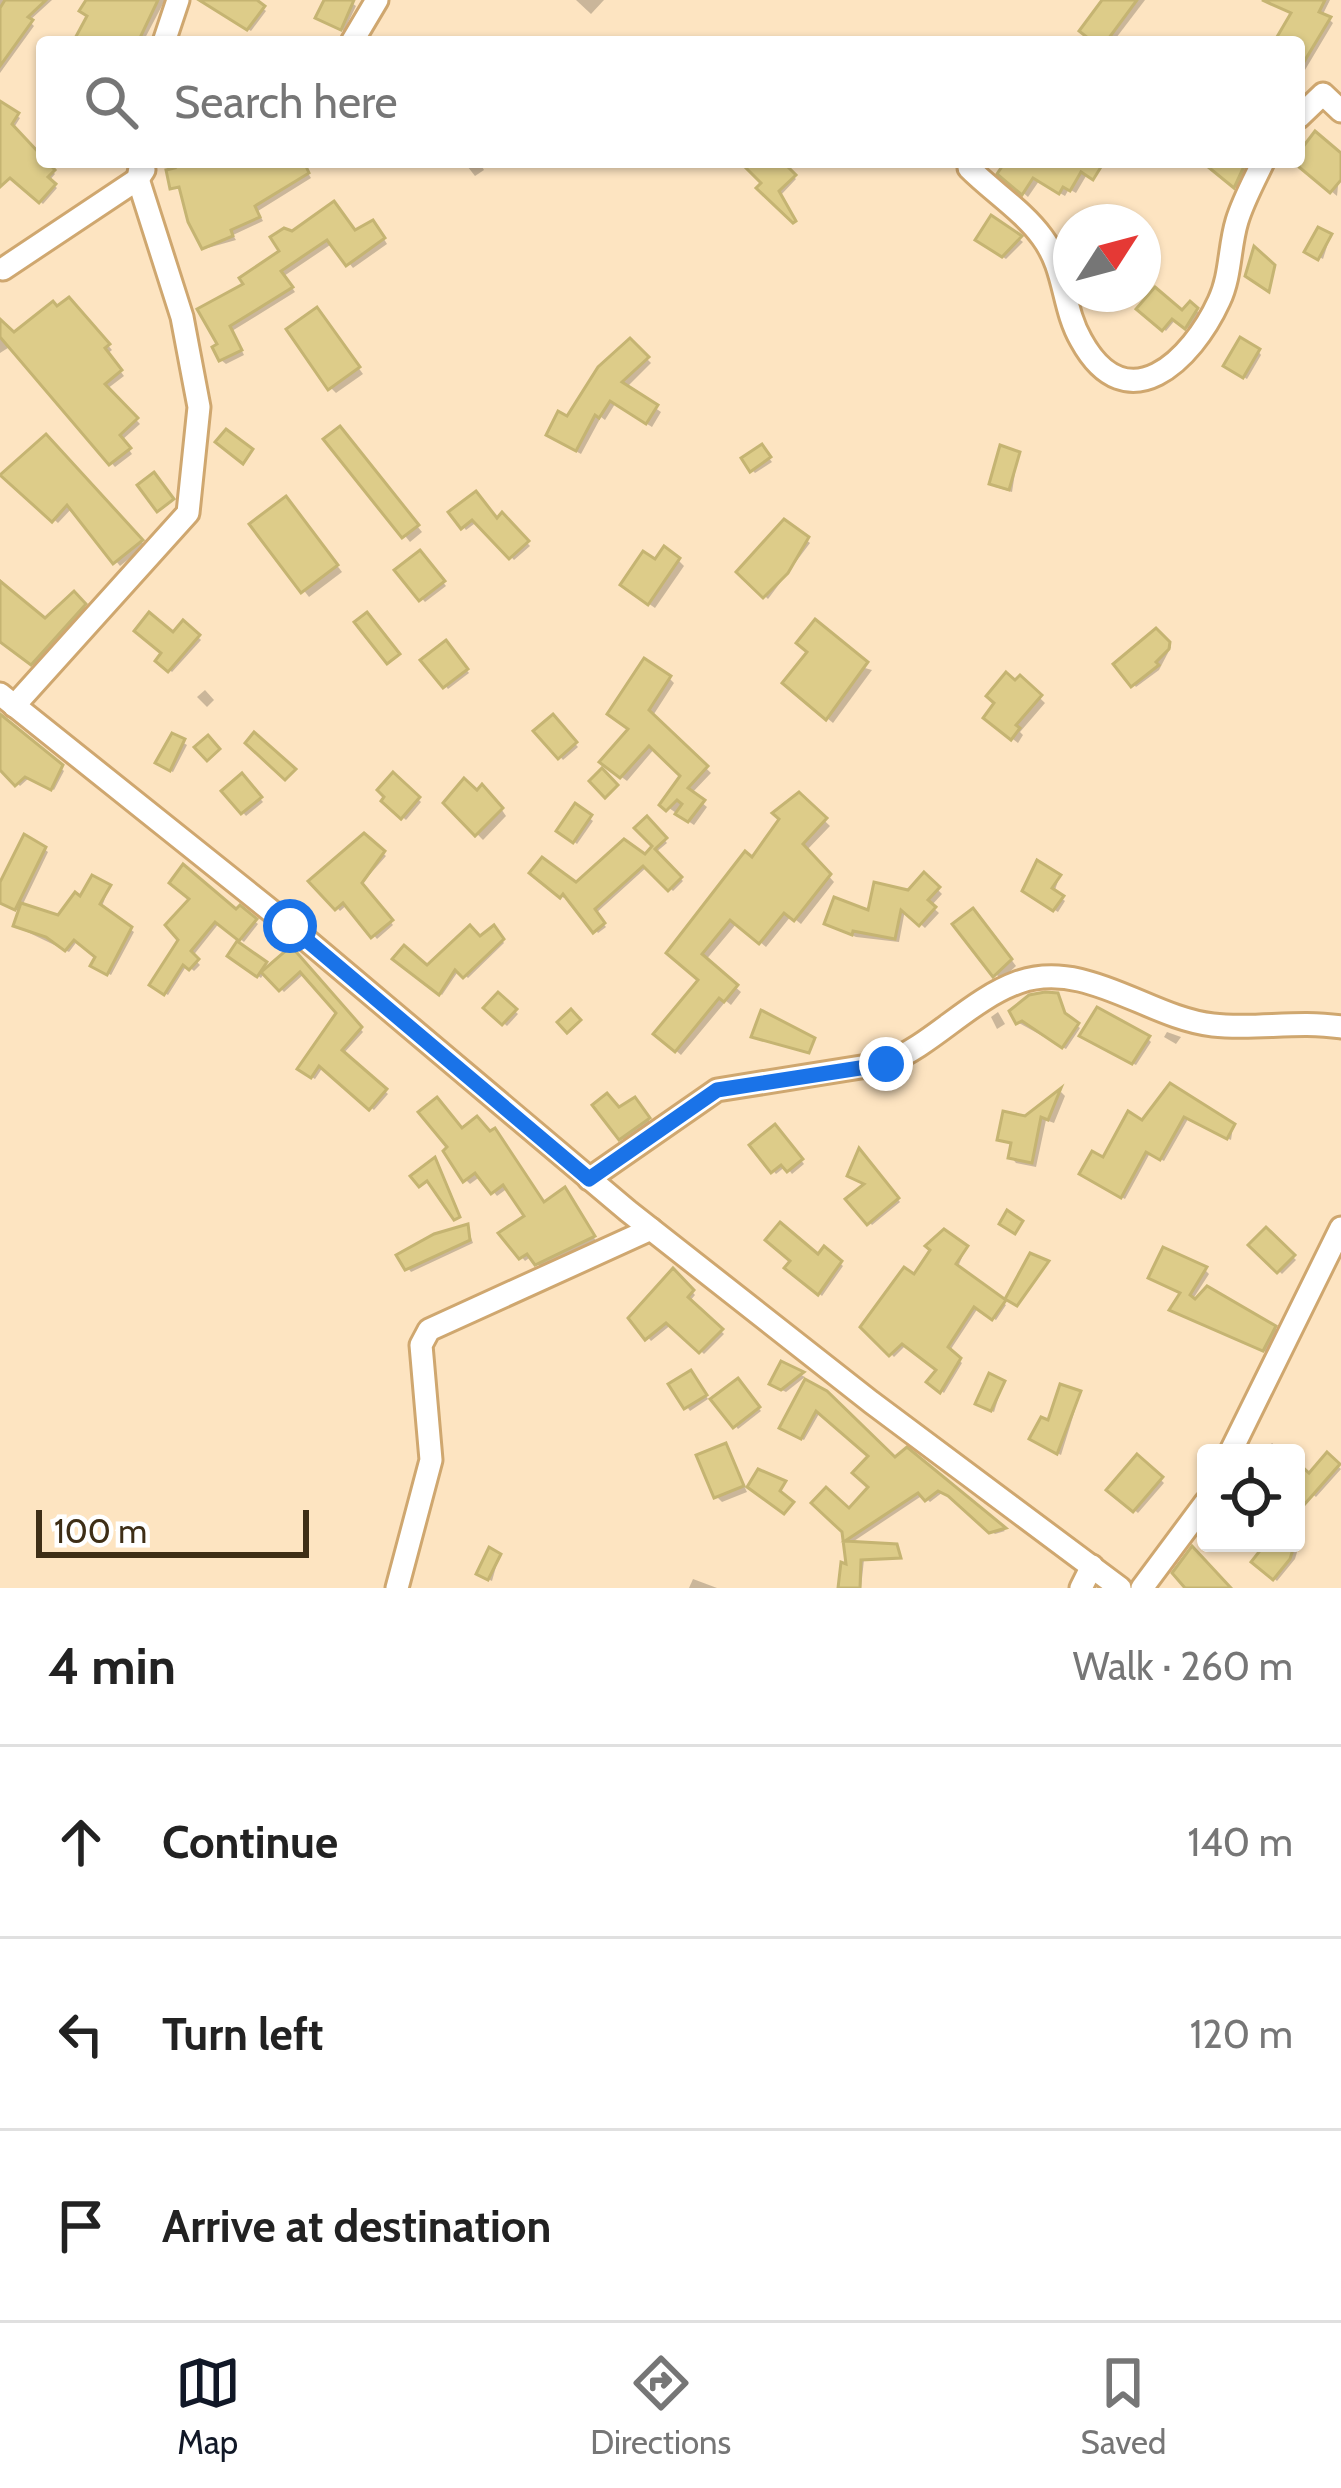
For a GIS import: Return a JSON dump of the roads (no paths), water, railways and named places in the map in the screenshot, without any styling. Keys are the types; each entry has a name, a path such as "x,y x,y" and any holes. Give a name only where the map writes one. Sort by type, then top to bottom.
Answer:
{"street":[{"path":"166,36 178,0"},
{"path":"356,36 377,0"},
{"path":"1305,111 1323,94 1341,111"},
{"path":"3,269 142,168 182,317 200,407 188,513 7,700 290,926 651,1229 1120,1588"},
{"path":"968,168 1041,236 1061,269 1081,340 1117,376 1138,383 1159,378 1210,319 1222,296 1237,221 1260,168"},
{"path":"589,1179 717,1090 886,1064 908,1055 993,993 1023,981 1062,979 1114,990 1214,1025 1341,1028"},
{"path":"1234,1444 1341,1228"},
{"path":"397,1588 431,1460 421,1345 429,1330 651,1229"},
{"path":"1142,1588 1197,1514"},
{"path":"1081,1588 1092,1566"}]}
